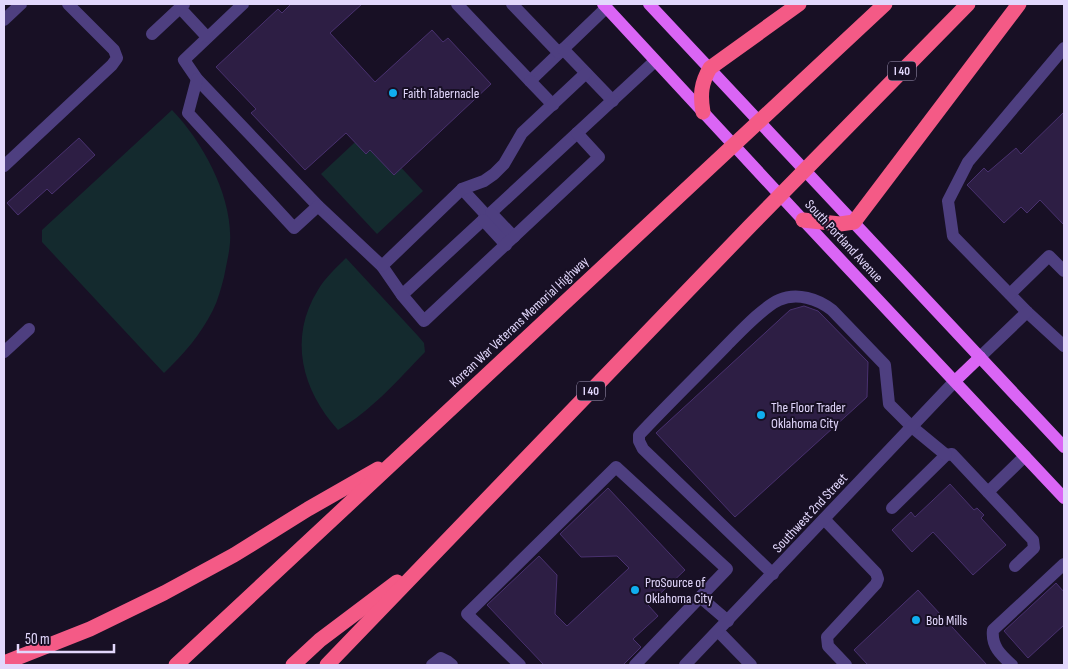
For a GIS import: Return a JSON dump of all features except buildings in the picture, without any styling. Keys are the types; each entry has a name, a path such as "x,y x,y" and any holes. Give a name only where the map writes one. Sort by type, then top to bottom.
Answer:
{"highway":[{"path":"703,112 701,97 704,79 710,68 799,4"},
{"name":"Korean War Veterans Memorial Highway","path":"180,663 885,4"},
{"name":"I 40","path":"327,665 750,226 968,4"},
{"path":"803,220 840,224 854,222 1019,4"},
{"path":"4,663 90,628 164,593 234,555 308,509 399,457"},
{"path":"293,665 320,640 433,556"}],"main road":[{"name":"South Portland Avenue","path":"649,4 1064,447"},
{"name":"South Portland Avenue","path":"604,6 1064,498"},
{"path":"955,382 980,357"}],"street":[{"path":"4,20 21,4"},
{"path":"4,166 112,65 117,58 114,50 68,4"},
{"path":"243,4 184,60 197,79 318,206 382,266 402,295 424,321 600,157 577,133"},
{"path":"512,4 613,101"},
{"path":"152,34 182,6 208,37"},
{"path":"464,6 552,105"},
{"path":"530,80 604,6"},
{"path":"1064,48 968,162 948,201 953,236 1027,312 1064,346"},
{"path":"402,295 655,60"},
{"path":"382,266 462,189 484,181 494,174 508,158 522,133 586,73"},
{"path":"197,79 188,113 294,228 318,206"},
{"path":"462,189 510,241"},
{"path":"1010,294 1049,256 1064,271"},
{"path":"772,574 644,449 639,441 640,435 658,415 748,324 771,305 780,299 796,297 812,299 832,310 885,365 889,404 912,427 946,455"},
{"path":"980,357 1027,312"},
{"path":"4,352 29,329"},
{"name":"Southwest 2nd Street","path":"686,665 955,382"},
{"path":"892,508 946,455 952,454 1033,540 1034,548 1015,566"},
{"path":"988,492 1025,456"},
{"path":"520,665 467,614 616,467 727,569 635,665"},
{"path":"824,520 876,573 878,579 876,584 827,637 828,646 846,665"},
{"path":"1012,665 1001,654 992,640 993,630 1063,566"},
{"path":"700,597 728,621"},
{"path":"718,631 751,665"},
{"path":"432,665 440,658 452,665"}],"green space":[{"path":"172,110 195,138 214,171 227,207 230,243 224,277 213,310 192,343 164,373 42,242 42,230"},
{"path":"367,131 423,191 377,234 321,174"},
{"path":"346,258 424,343 425,352 362,414 338,430 315,398 303,363 302,345 303,326 318,290 327,277"}],"place":[{"name":"Faith Tabernacle","path":"393,93"},
{"name":"The Floor Trader Oklahoma City","path":"761,415"},
{"name":"ProSource of Oklahoma City","path":"635,590"},
{"name":"Bob Mills","path":"916,620"}]}
